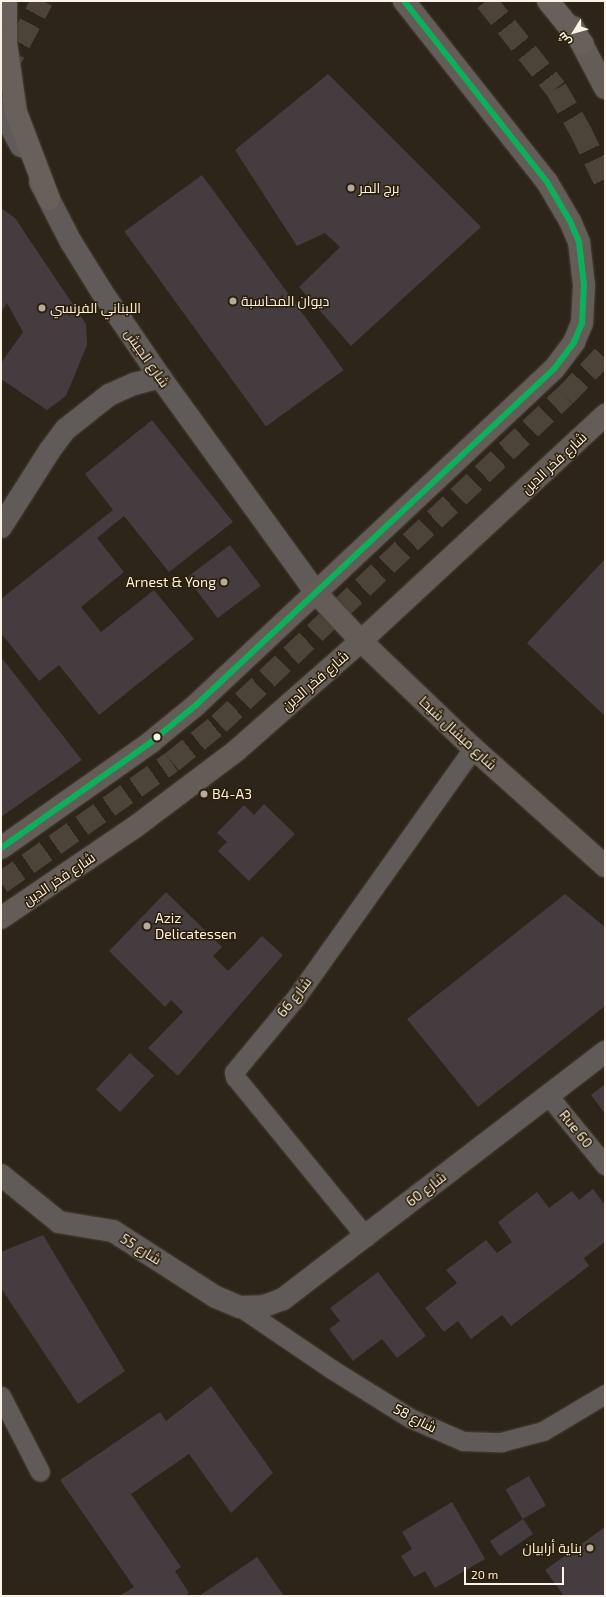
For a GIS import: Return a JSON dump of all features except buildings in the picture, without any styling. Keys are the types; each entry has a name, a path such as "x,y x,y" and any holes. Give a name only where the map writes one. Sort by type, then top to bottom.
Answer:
{"highway":[{"path":"6,1 6,42 16,112 48,199"},
{"path":"548,1 583,44"}],"main road":[{"path":"1,848 151,742 196,705 317,594 554,369 574,342 582,323 585,306 579,242 560,201 404,1"},
{"path":"558,1 583,44 605,88"},
{"path":"583,44 605,70"},
{"name":"شارع فخر الدين","path":"1,918 185,790 237,750 361,641 605,415"},
{"name":"شارع ميشال شيحا","path":"317,594 361,641 473,748 605,866"}],"street":[{"name":"شارع الجيش","path":"1,108 71,242 160,377 317,594"},
{"path":"1,527 50,450 66,429 109,395 134,384 160,377"},
{"name":"شارع 60","path":"240,1307 264,1306 283,1299 547,1094 605,1052"},
{"name":"شارع 55","path":"1,1176 58,1222 113,1231 124,1236 216,1297 240,1307"}],"lane":[{"name":"شارع 66","path":"366,1236 235,1077 234,1072 297,996 473,748"},
{"name":"Rue 60","path":"547,1094 605,1165"},
{"name":"شارع 58","path":"240,1307 332,1370 410,1418 463,1441 501,1442 543,1431 605,1394"},
{"path":"1,1396 40,1472"}],"tunnel":[{"path":"4,72 42,1"},
{"path":"486,1 556,89 580,130 605,182"},
{"path":"1,883 172,762 219,724 565,396 605,354"}],"transit line":[{"path":"1,848 151,742 196,705 554,369 574,342 582,323 584,285 579,242 570,221 547,182 404,1"}],"place":[{"name":"برج المر","path":"351,188"},
{"name":"ديوان المحاسبة","path":"233,301"},
{"name":"اللبناني الفرنسي","path":"42,308"},
{"name":"Arnest & Yong","path":"224,582"},
{"name":"B4-A3","path":"204,794"},
{"name":"Aziz Delicatessen","path":"147,926"},
{"name":"بناية أرابيان","path":"590,1548"}]}
